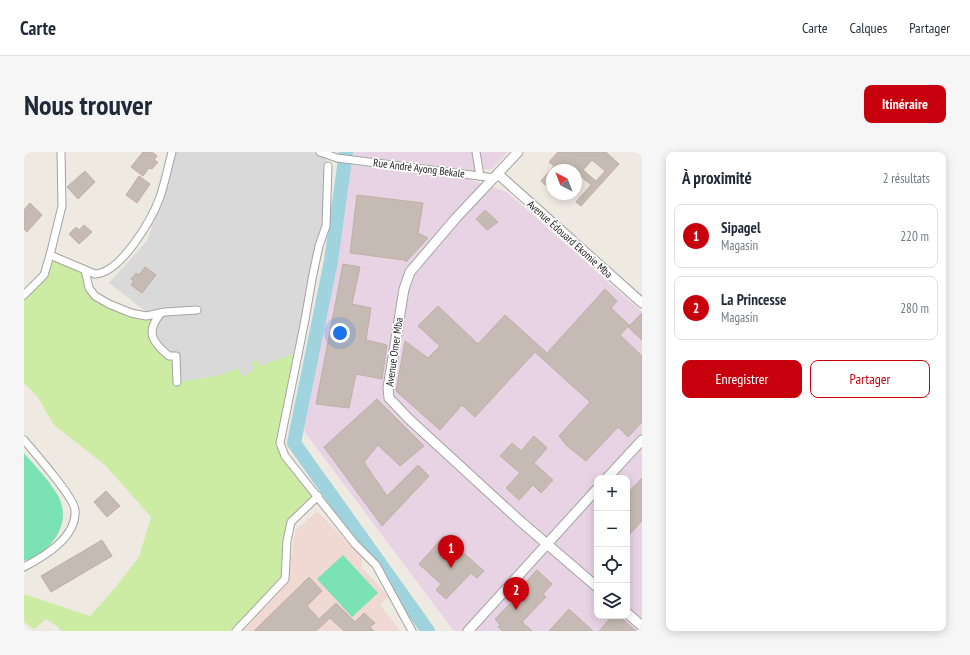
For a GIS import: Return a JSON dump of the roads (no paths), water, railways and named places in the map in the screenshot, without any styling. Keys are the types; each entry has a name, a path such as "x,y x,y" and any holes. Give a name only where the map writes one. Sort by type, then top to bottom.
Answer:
{"street":[{"path":"24,295 44,275 50,255 62,206 61,152"},
{"path":"50,255 95,274 105,273 128,251 146,225 160,198 172,152"},
{"name":"Rue André Ayong Bekale","path":"320,152 337,158 351,160 480,176 497,176"},
{"path":"476,152 480,176"},
{"path":"497,176 518,152"},
{"path":"328,166 326,226 319,246 312,279 280,443 285,456 355,544 376,565 412,631"},
{"name":"Avenue Édouard Ekomie Mba","path":"497,176 642,303"},
{"name":"Avenue Omer Mba","path":"497,176 429,249 414,267 407,279 397,330 388,393 389,398 420,429 547,544"},
{"path":"85,270 89,288 95,296 109,304 131,313 146,316 161,313 197,310"},
{"path":"161,313 152,326 153,340 169,356 176,356 177,382"},
{"path":"24,440 61,486 75,509 73,524 70,530 47,554 24,567"},
{"path":"610,475 642,440"},
{"path":"468,631 594,492"},
{"path":"236,631 285,579 287,541 291,522 318,496"},
{"path":"547,544 594,584"},
{"path":"630,616 642,626"}],"waterway":[{"path":"346,152 331,261 294,443 428,631"}],"place":[{"name":"Sipagel","path":"451,568"},
{"name":"La Princesse","path":"516,610"}]}
